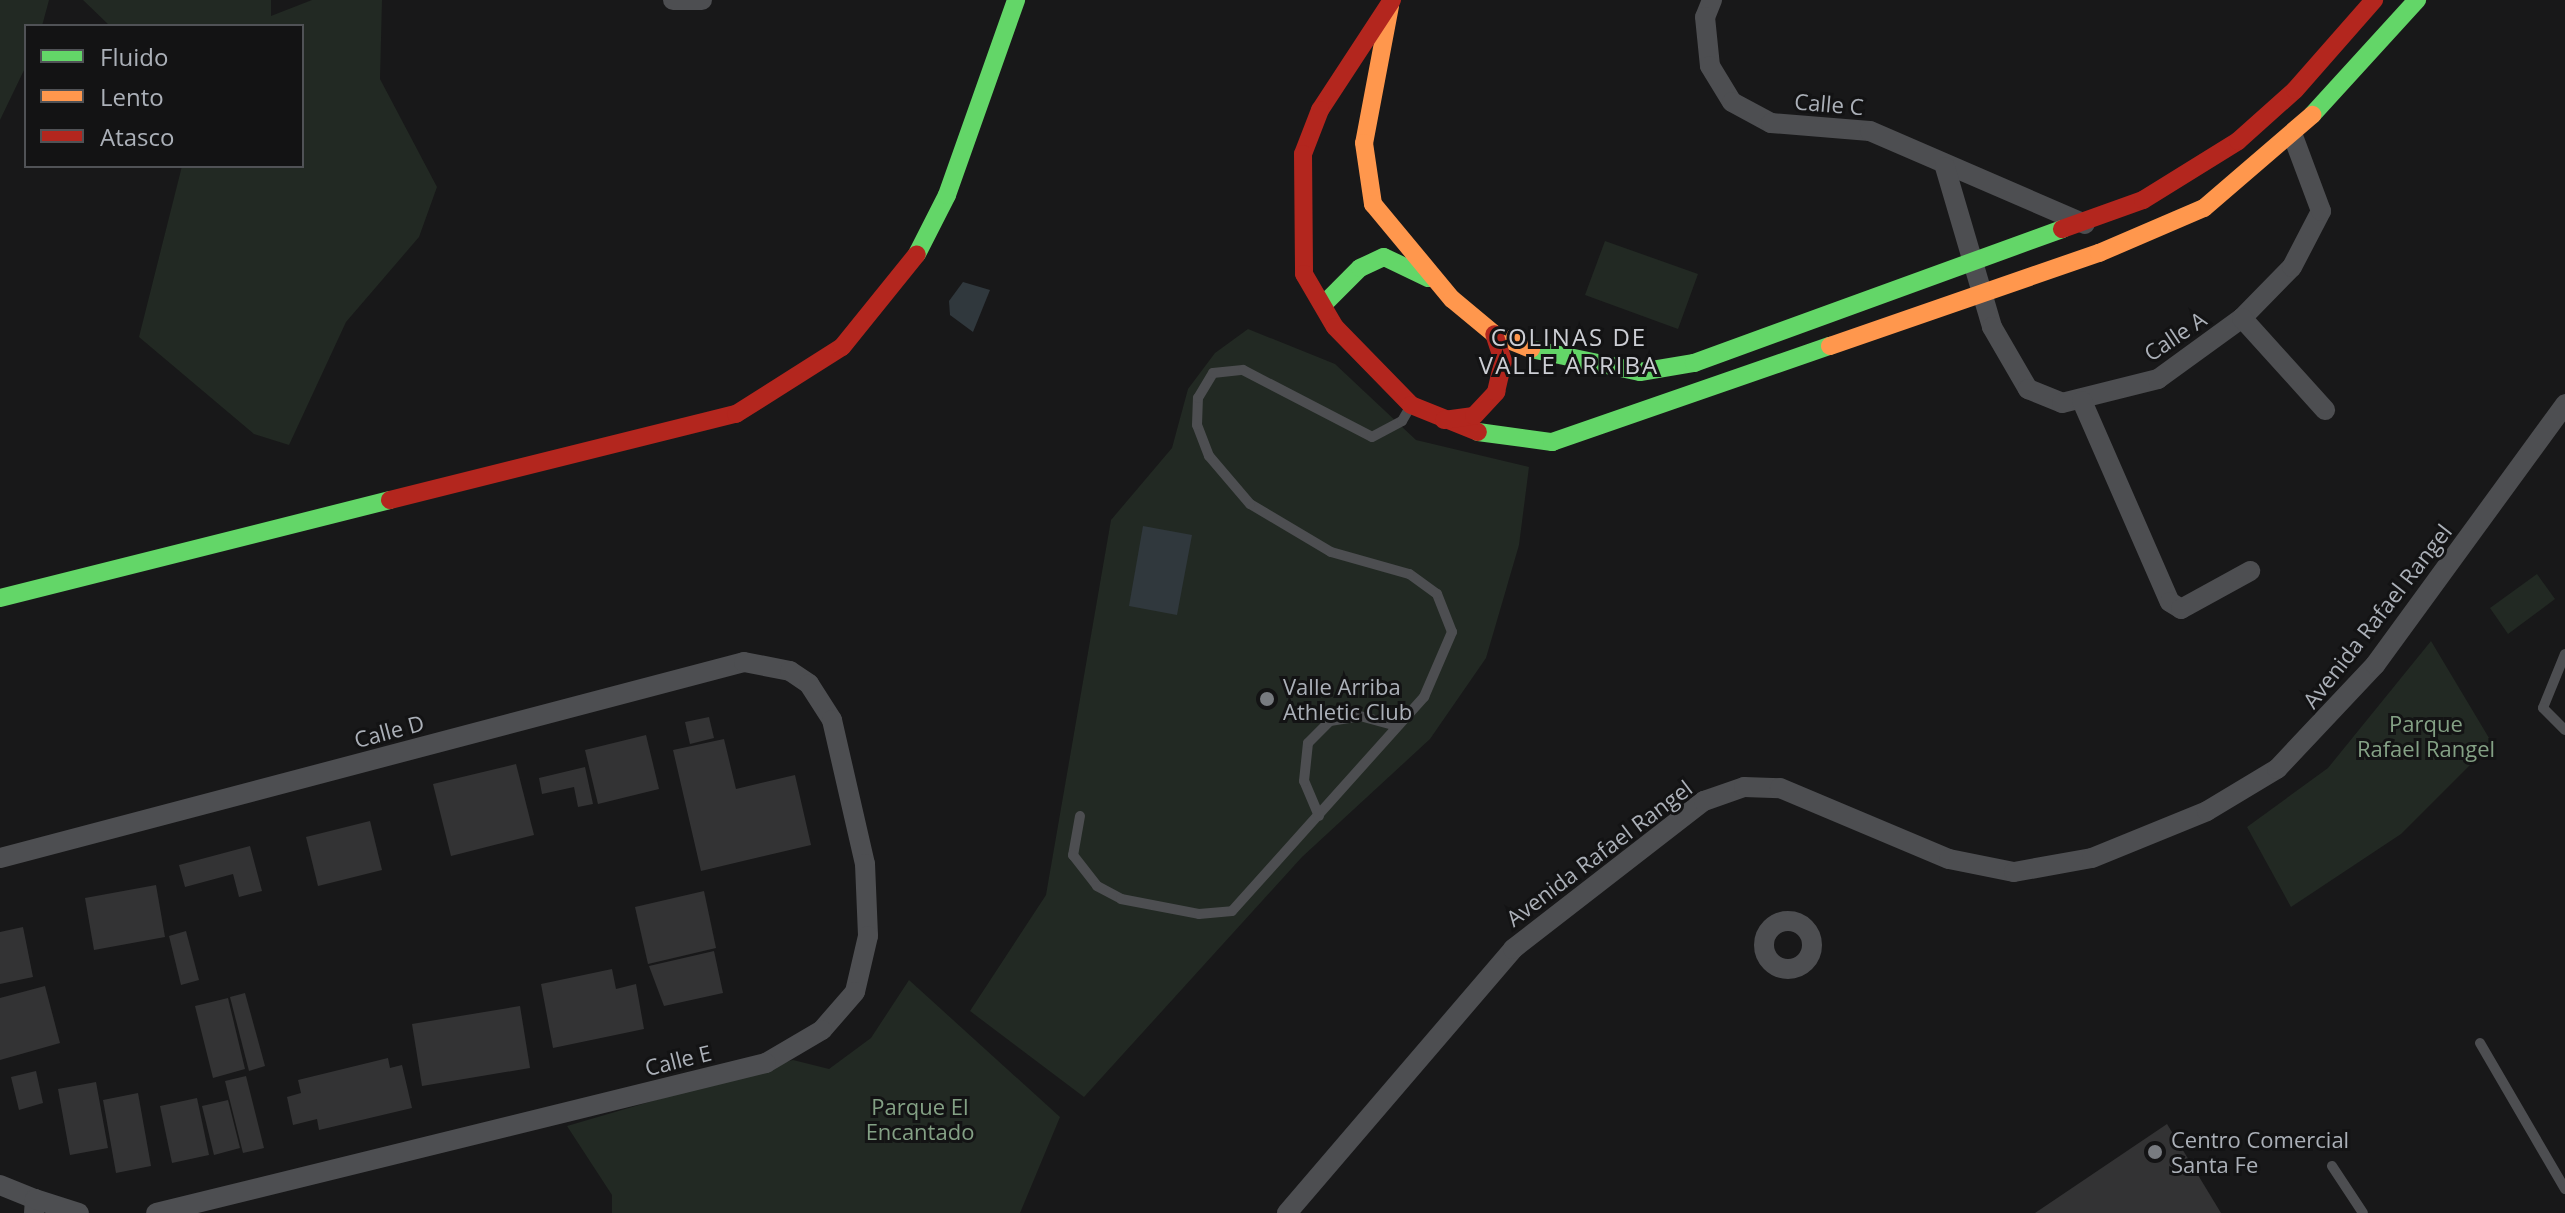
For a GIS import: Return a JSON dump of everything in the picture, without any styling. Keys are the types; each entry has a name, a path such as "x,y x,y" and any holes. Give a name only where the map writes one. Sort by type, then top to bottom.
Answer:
{"street":[{"path":"673,0 702,0"},
{"path":"0,598 736,414 769,396 842,347 909,270 947,195 1016,0"},
{"name":"Calle C","path":"1712,0 1705,17 1710,66 1732,102 1771,123 1870,131 1945,167 2085,224"},
{"path":"1392,1 1364,143 1373,204 1439,285 1494,334 1583,365 1666,369 2085,224 2190,176 2238,141 2295,90 2374,0"},
{"path":"1392,1 1320,110 1303,154 1304,274 1323,305 1411,405 1439,420 1526,442 1579,436 1984,293 2204,208 2293,136 2417,0"},
{"name":"Calle A","path":"1984,293 1992,327 2028,389 2062,403 2082,401 2158,379 2242,318 2292,267 2321,211 2293,136"},
{"path":"1945,167 1984,293"},
{"path":"1323,305 1360,268 1384,257 1439,285"},
{"path":"2242,318 2325,410"},
{"path":"1439,420 1474,416 1496,392 1503,361 1494,334"},
{"path":"2082,401 2170,602 2181,609 2250,571"},
{"name":"Avenida Rafael Rangel","path":"1287,1213 1513,949 1704,801 1744,787 1780,788 1949,859 2014,872 2092,858 2207,811 2277,769 2366,677 2565,404"},
{"name":"Calle D","path":"0,858 744,662 790,671"},
{"name":"Calle E","path":"156,1213 766,1063 840,1015 865,968 865,864 832,720 790,671"},
{"path":"0,1185 34,1206 79,1213"}],"lane":[{"path":"1080,816 1073,855 1097,886 1121,899 1219,915 1232,911 1397,726 1444,660 1452,632 1437,594 1409,574 1331,552 1250,504 1209,456 1197,425 1198,398 1213,373 1243,370 1372,437 1402,421 1411,405"},
{"path":"2565,654 2543,708 2565,730"},
{"path":"1319,816 1304,781 1308,743 1330,721 1360,716 1397,726"},
{"path":"2480,1043 2565,1189"},
{"path":"2332,1166 2363,1213"}],"green space":[{"path":"0,0 49,0 43,24 24,24 24,70 0,120"},
{"path":"83,0 271,0 271,16 312,0 382,0 380,79 437,187 419,237 346,322 289,445 254,434 139,337 181,168 304,168 304,24 108,24"},
{"path":"1605,241 1698,274 1678,329 1585,295"},
{"name":"Valle Arriba Athletic Club","path":"1248,329 1335,364 1416,440 1529,467 1519,545 1486,658 1430,739 1302,857 1084,1097 970,1011 1046,895 1111,520 1172,448 1188,389 1215,353"},
{"path":"2537,574 2555,599 2508,634 2490,608"},
{"name":"Parque Rafael Rangel","path":"2431,641 2492,743 2401,834 2291,907 2247,827 2328,768"},
{"name":"Parque El Encantado","path":"909,980 1060,1117 1020,1213 612,1213 612,1195 567,1126 793,1060 829,1069 871,1038"}],"shaded area":[{"path":"963,282 990,290 973,332 950,315 949,301"},
{"path":"1143,526 1192,535 1177,615 1129,606"}],"building":[{"path":"709,717 714,738 690,744 685,722"},
{"path":"646,735 659,789 598,804 585,750"},
{"path":"724,739 736,789 795,775 811,845 701,871 673,750"},
{"path":"516,764 534,835 451,856 433,784"},
{"path":"585,767 593,804 578,807 574,787 542,794 539,778"},
{"path":"370,821 382,870 318,886 306,837"},
{"path":"250,846 262,891 239,897 233,874 185,887 179,865"},
{"path":"156,885 165,937 94,950 85,898"},
{"path":"704,891 716,948 648,964 635,907"},
{"path":"23,927 33,977 0,984 0,932"},
{"path":"186,931 199,980 181,985 169,936"},
{"path":"714,951 723,993 664,1006 649,966"},
{"path":"612,969 616,989 636,984 644,1029 553,1048 541,984"},
{"path":"45,986 60,1043 0,1060 0,998"},
{"path":"245,993 265,1066 249,1071 230,997"},
{"path":"228,998 245,1069 213,1078 195,1006"},
{"path":"520,1006 530,1068 422,1086 412,1024"},
{"path":"388,1058 390,1068 402,1065 412,1108 319,1130 317,1119 293,1125 287,1097 301,1093 298,1080"},
{"path":"36,1071 43,1103 19,1110 11,1077"},
{"path":"246,1076 264,1148 243,1153 225,1081"},
{"path":"96,1082 108,1148 70,1155 58,1089"},
{"path":"138,1093 151,1166 116,1173 103,1100"},
{"path":"197,1098 209,1155 172,1163 160,1106"},
{"path":"228,1100 240,1148 214,1155 202,1106"},
{"name":"Centro Comercial Santa Fe","path":"2167,1124 2221,1213 2035,1213"}],"traffic: fast":[{"path":"917,254 947,195 1016,0"},
{"path":"2312,115 2417,0"},
{"path":"1531,349 1640,372 1694,363 2062,229"},
{"path":"1323,305 1360,268 1384,257 1428,278"},
{"path":"1478,432 1552,442 1830,346"},
{"path":"0,598 390,500"}],"traffic: slow":[{"path":"1390,6 1364,143 1373,204 1452,299 1494,334 1531,349"},
{"path":"1830,346 2099,253 2204,208 2312,115"}],"traffic: jam":[{"path":"1392,0 1320,110 1303,154 1304,274 1335,327 1411,405 1478,432"},
{"path":"2062,229 2143,200 2238,141 2295,90 2374,0"},
{"path":"390,500 736,414 842,347 917,254"},
{"path":"1444,420 1474,416 1496,392 1503,361 1494,334"}],"place":[{"name":"Valle Arriba Athletic Club","path":"1267,699"},
{"name":"Centro Comercial Santa Fe","path":"2155,1152"}],"district":[{"name":"COLINAS DE VALLE ARRIBA","path":"1569,351"}]}
